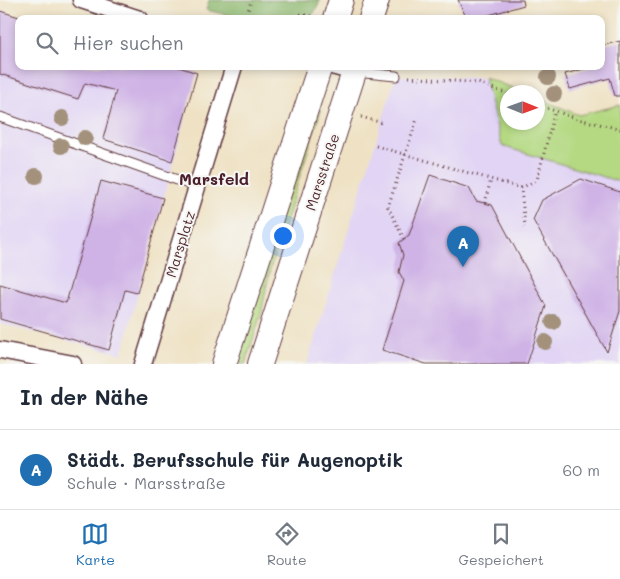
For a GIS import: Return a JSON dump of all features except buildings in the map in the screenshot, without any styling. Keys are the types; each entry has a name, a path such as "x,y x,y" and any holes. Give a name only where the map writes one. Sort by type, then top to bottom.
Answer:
{"main road":[{"path":"336,15 341,0"},
{"path":"372,15 377,0"},
{"path":"224,364 319,70"},
{"name":"Marsstraße","path":"260,364 347,70"}],"street":[{"path":"81,0 128,15"},
{"name":"Marsplatz","path":"143,364 233,70"},
{"path":"0,350 73,364"}],"lane":[{"path":"360,70 396,76"},
{"path":"0,117 197,187"}],"path":[{"path":"247,15 251,0"},
{"path":"396,76 478,83 500,91"},
{"path":"545,108 578,119 620,129"},
{"path":"376,146 521,188 537,180 555,112"},
{"path":"354,114 383,123"},
{"path":"404,239 388,207 416,119"},
{"path":"485,203 491,180"},
{"path":"521,188 525,227"}],"shaded area":[{"path":"0,11 15,16 15,70 188,70 197,73 122,354 0,324"},
{"path":"396,76 484,77 502,146 620,182 620,364 307,364"}],"green space":[{"path":"209,0 320,0 312,15 228,15 206,10"},
{"path":"484,77 505,85 500,85 500,130 545,130 545,101 579,115 620,105 620,182 502,146"},
{"path":"315,110 321,110 270,269 261,314 245,364 233,364"}],"place":[{"name":"Städt. Berufsschule für Augenoptik","path":"463,267"}],"district":[{"name":"Marsfeld","path":"214,178"}]}
